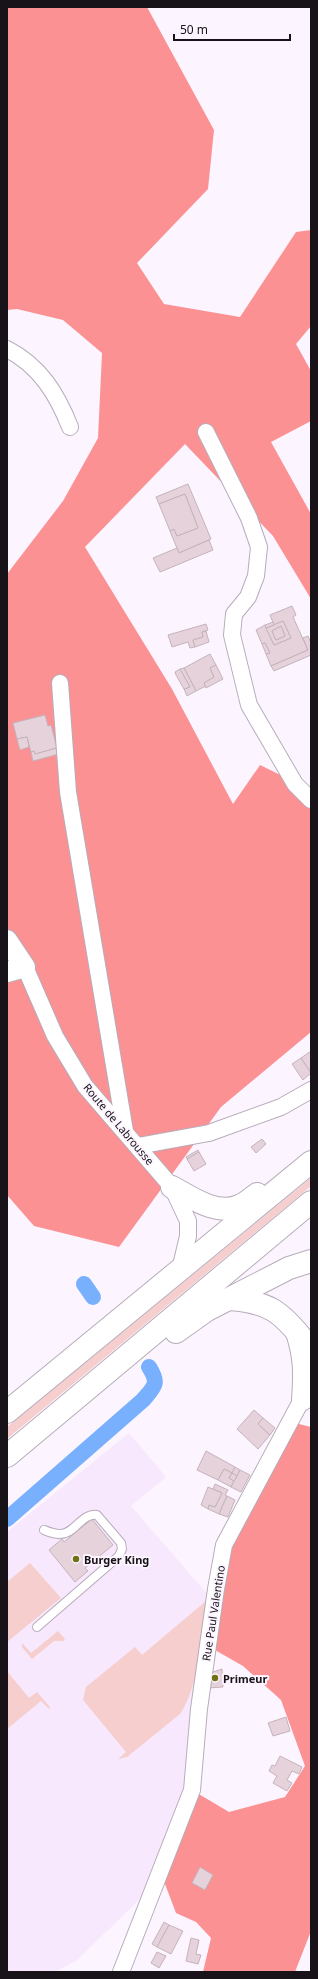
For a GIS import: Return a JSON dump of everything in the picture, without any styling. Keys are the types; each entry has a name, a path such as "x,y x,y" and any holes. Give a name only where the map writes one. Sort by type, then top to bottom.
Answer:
{"highway":[{"path":"172,1187 211,1207 221,1208 239,1206 263,1189 306,1166"},
{"path":"7,1412 306,1166"},
{"path":"7,1456 62,1412 311,1202"},
{"path":"62,1412 207,1310 289,1268 311,1261"},
{"path":"230,1299 251,1301 275,1310 304,1338 307,1391"}],"street":[{"path":"7,349 29,363 45,379 64,411 70,428"},
{"path":"206,432 249,518 259,547 256,576 248,597 234,614 232,635 249,705 295,784 311,800"},
{"path":"60,683 68,792 125,1131"},
{"name":"Route de Labrousse","path":"7,940 16,969 85,1086 172,1187 188,1221 188,1236 180,1270"},
{"path":"138,1146 209,1133 281,1107 311,1090"},
{"name":"Rue Paul Valentino","path":"121,1972 192,1790 199,1710 216,1589 224,1545 307,1391"}],"lane":[{"path":"36,1627 119,1556 122,1549 121,1543 97,1515 83,1519 64,1534 44,1530"}],"shaded area":[{"path":"7,7 147,7 214,130 208,189 137,263 164,304 240,317 296,232 311,230 311,326 296,344 311,371 311,421 271,442 311,514 311,599 273,536 185,444 85,547 172,689 233,804 260,765 311,790 311,1032 221,1107 119,1247 34,1226 7,1195 7,574 63,501 98,438 102,353 63,320 17,309 7,310"},
{"path":"311,1178 311,1186 7,1439 7,1427"},
{"path":"291,1422 311,1427 311,1931 295,1972 203,1972 211,1938 196,1922 176,1913 160,1871 192,1790 229,1812 285,1797 305,1766 281,1700 243,1666 208,1646 219,1574"},
{"path":"129,1433 166,1477 131,1506 209,1596 187,1782 141,1898 77,1960 55,1972 7,1972 7,1532"},
{"path":"30,1563 61,1598 7,1642 7,1582"},
{"path":"206,1601 195,1675 186,1703 180,1714 127,1757 118,1759 126,1752 83,1700 86,1687 135,1647 142,1655"},
{"path":"58,1631 65,1639 63,1641 54,1641 32,1659 22,1647 22,1643 31,1653"},
{"path":"7,1671 29,1698 37,1692 50,1707 49,1709 41,1701 7,1729"}],"building":[{"path":"188,484 211,539 179,553 170,531 174,529 177,536 198,528 185,494 159,504 156,497"},
{"path":"185,494 198,528 177,536 174,529 170,531 159,504"},
{"path":"209,540 213,550 160,572 153,558 177,548 179,553"},
{"path":"292,606 296,615 293,617 308,650 271,666 266,654 270,653 265,643 262,644 256,630 265,625 274,645 291,638 283,621 274,625 270,615"},
{"path":"283,621 291,638 274,645 266,628","holes":["281,626 285,636 276,640 272,631"]},
{"path":"273,622 274,625 266,628 265,625"},
{"path":"206,624 208,630 202,632 203,637 193,640 195,647 190,648 188,642 172,647 168,635"},
{"path":"281,626 285,636 276,640 272,631"},
{"path":"206,631 209,642 195,647 193,640 203,637 202,632"},
{"path":"308,636 311,643 311,655 274,671 271,666 308,650 303,638"},
{"path":"265,643 270,653 266,654 262,644"},
{"path":"210,654 216,665 210,668 214,677 204,683 206,686 196,691 184,668"},
{"path":"216,665 223,679 206,688 204,683 214,677 210,668"},
{"path":"184,668 196,691 187,696 184,689 190,687 180,669"},
{"path":"180,669 190,687 184,689 176,675 175,672"},
{"path":"45,715 48,726 51,725 57,748 35,754 34,751 31,752 27,737 17,739 13,723"},
{"path":"27,737 29,747 20,750 17,739"},
{"path":"57,748 59,754 33,761 31,752 34,751 35,754"},
{"path":"311,1051 311,1073 301,1058"},
{"path":"301,1058 311,1073 303,1080 292,1064"},
{"path":"262,1139 266,1144 256,1153 251,1147"},
{"path":"198,1150 199,1152 187,1159 186,1157"},
{"path":"199,1152 206,1164 194,1171 187,1159"},
{"path":"254,1410 263,1418 258,1424 270,1435 258,1449 237,1429"},
{"path":"263,1418 275,1428 270,1435 258,1424"},
{"path":"206,1451 235,1467 232,1473 224,1469 218,1480 197,1470"},
{"path":"235,1467 240,1470 237,1476 232,1473"},
{"path":"224,1469 232,1473 229,1478 234,1481 231,1487 218,1480"},
{"path":"240,1470 250,1475 241,1492 231,1487"},
{"path":"232,1473 237,1476 234,1481 229,1478"},
{"path":"215,1484 228,1490 219,1514 208,1509 209,1505 215,1507 222,1493 213,1489"},
{"path":"208,1487 222,1493 215,1507 209,1505 208,1509 201,1505"},
{"path":"227,1496 235,1500 228,1517 219,1514"},
{"name":"Burger King","path":"92,1519 113,1545 85,1568 88,1571 75,1582 49,1550 62,1539 64,1542"},
{"name":"Primeur","path":"222,1669 223,1687 208,1688 207,1674"},
{"path":"286,1717 290,1731 273,1736 268,1723"},
{"path":"280,1756 302,1767 299,1774 292,1771 287,1780 292,1783 287,1791 273,1783 277,1776 269,1771 272,1765 275,1766"},
{"path":"200,1867 213,1875 205,1890 192,1883"},
{"path":"164,1922 169,1925 157,1947 152,1944"},
{"path":"169,1925 183,1931 171,1954 157,1947"},
{"path":"191,1938 199,1940 196,1954 201,1955 198,1964 186,1961"},
{"path":"157,1952 166,1956 159,1968 151,1963"}],"waterway":[{"path":"84,1284 93,1297"},
{"path":"7,1519 143,1400 153,1388 155,1381 149,1367"}],"place":[{"name":"Burger King","path":"76,1559"},
{"name":"Primeur","path":"215,1678"}]}
